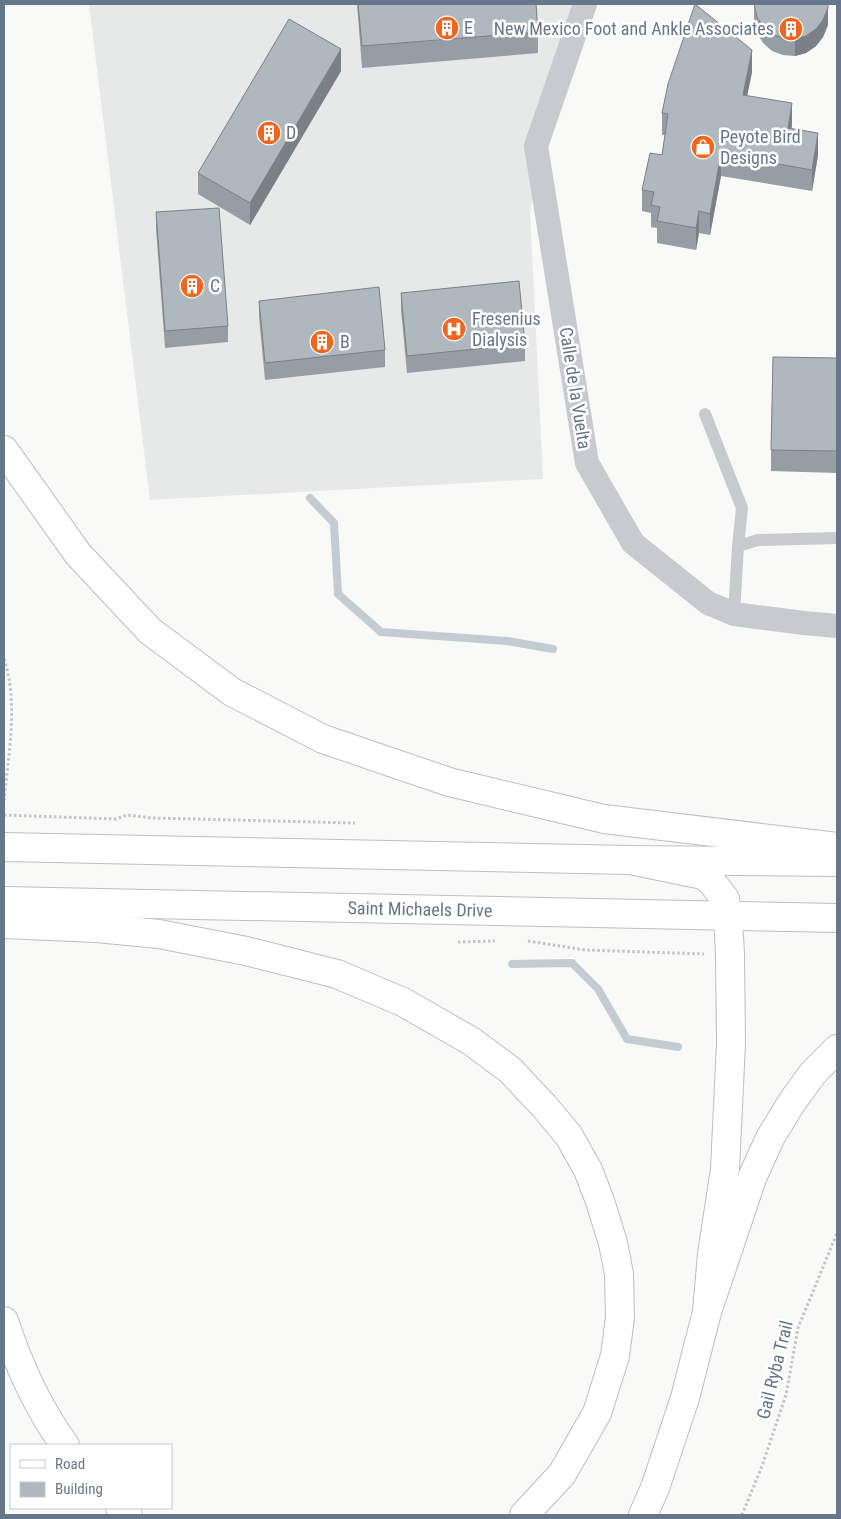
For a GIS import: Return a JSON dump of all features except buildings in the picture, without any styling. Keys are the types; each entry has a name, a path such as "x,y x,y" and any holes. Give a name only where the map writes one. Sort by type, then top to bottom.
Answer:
{"main road":[{"path":"4,450 78,554 150,631 232,692 324,739 449,782 604,819 837,847"},
{"path":"4,847 630,860 837,862"},
{"path":"630,860 704,875 725,898 730,955 731,1043 728,1124 725,1169 712,1254 707,1312"},
{"name":"Saint Michaels Drive","path":"4,901 837,918"},
{"path":"4,924 97,928 159,934 246,951 337,974 403,1002 471,1041 510,1070 544,1106 569,1136 588,1170 600,1201 613,1243 619,1274 620,1317 616,1356 597,1413 562,1474 524,1515"},
{"path":"643,1515 655,1488 685,1398 707,1312 752,1178 770,1138 792,1102 808,1080 837,1049"},
{"path":"4,1321 30,1385 64,1444"}],"street":[{"name":"Calle de la Vuelta","path":"585,4 536,146 587,463 633,543 708,603 734,614 804,624 837,626"}],"lane":[{"path":"705,414 742,508 734,614"},
{"path":"738,546 758,540 837,538"}],"path":[{"path":"4,659 8,671 12,713 4,801"},
{"path":"4,814 116,819 127,815 153,818 355,822"},
{"path":"458,942 502,940"},
{"path":"519,940 585,950 706,954"},
{"name":"Gail Ryba Trail","path":"742,1515 762,1466 786,1394 798,1328 837,1233"}],"shaded area":[{"path":"89,4 582,4 530,210 543,479 150,500"}],"waterway":[{"path":"310,498 334,523 338,594 381,632 507,641 553,649"},
{"path":"512,964 572,963 598,989 627,1039 678,1047"}],"place":[{"name":"E","path":"447,28"},
{"name":"New Mexico Foot and Ankle Associates","path":"791,29"},
{"name":"D","path":"269,133"},
{"name":"Peyote Bird Designs","path":"703,147"},
{"name":"C","path":"192,286"},
{"name":"Fresenius Dialysis","path":"454,329"},
{"name":"B","path":"322,342"}]}
